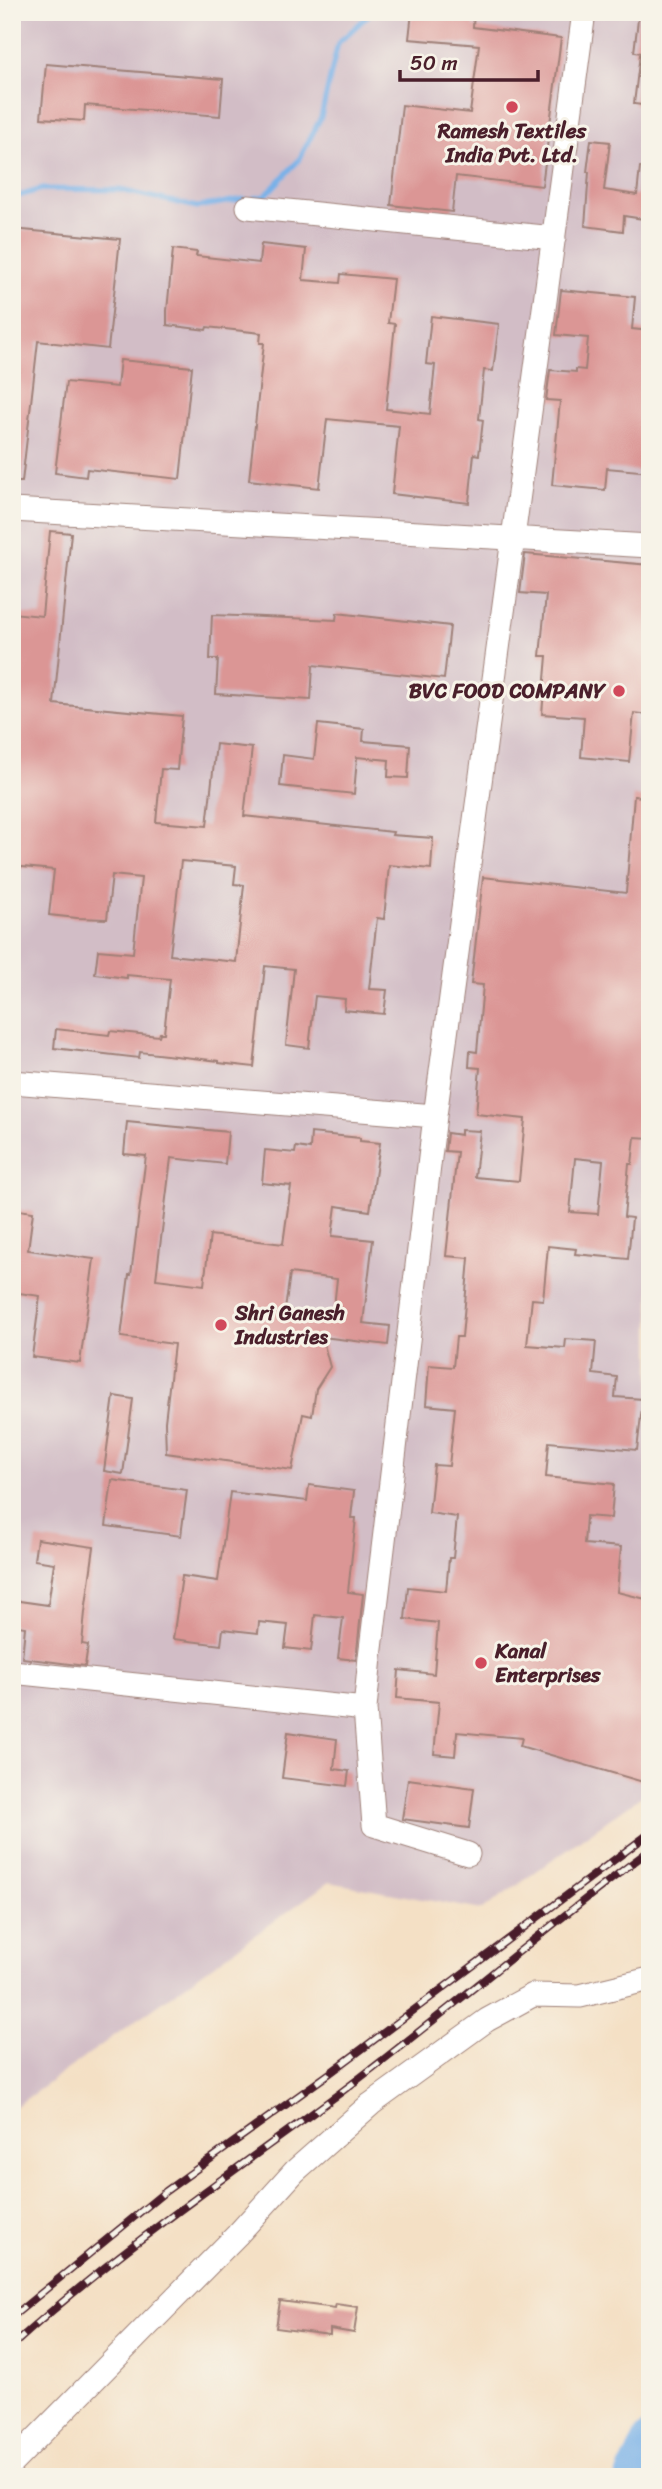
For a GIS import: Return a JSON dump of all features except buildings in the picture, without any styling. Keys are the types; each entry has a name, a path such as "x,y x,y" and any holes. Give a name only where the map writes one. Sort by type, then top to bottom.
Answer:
{"street":[{"path":"468,1854 374,1825 365,1709 435,1116 584,12"},
{"path":"248,207 554,238"},
{"path":"12,510 650,546"},
{"path":"12,1082 435,1116"},
{"path":"12,1672 365,1709"},
{"path":"12,2463 237,2235 295,2171 371,2104 487,2020 533,1995 580,1996 650,1979"}],"shaded area":[{"path":"12,12 650,12 650,1790 482,1910 329,1882 12,2109"}],"waterway":[{"path":"254,198 265,196 299,160 321,117 338,43 372,12"},
{"path":"12,198 42,189 120,190 197,207 244,199"},
{"path":"632,2477 650,2439"}],"railway":[{"path":"12,2317 166,2191 330,2073 650,1833"},
{"path":"12,2346 131,2247 340,2093 650,1850"}],"place":[{"name":"Ramesh Textiles India Pvt. Ltd.","path":"512,107"},
{"name":"BVC FOOD COMPANY","path":"619,691"},
{"name":"Shri Ganesh Industries","path":"221,1325"},
{"name":"Kanal Enterprises","path":"481,1663"}]}
